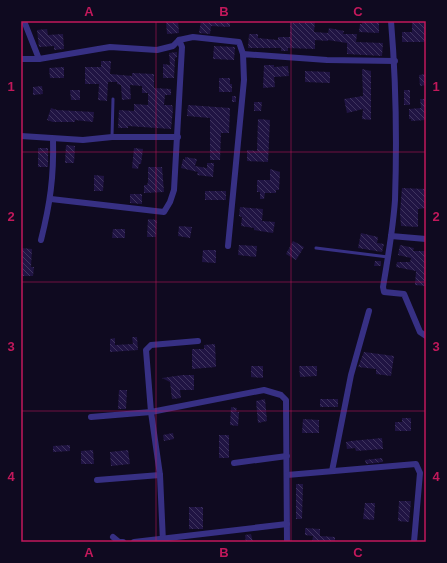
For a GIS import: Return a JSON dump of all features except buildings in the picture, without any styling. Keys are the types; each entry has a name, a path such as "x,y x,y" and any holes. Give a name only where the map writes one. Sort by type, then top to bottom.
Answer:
{"street":[{"path":"24,21 39,59"},
{"path":"391,21 395,61 395,126 397,148 391,236 383,287 384,292 404,294 420,332 426,336"},
{"path":"21,59 39,59 110,47 157,50 173,46 179,40 193,37 238,42 243,54 244,80 228,246"},
{"path":"51,199 164,212 170,202 174,190 182,47 179,40"},
{"path":"243,54 327,60 395,61"},
{"path":"21,136 83,140 112,137 178,137"},
{"path":"41,240 51,199 53,139"},
{"path":"391,236 426,239"},
{"path":"332,471 352,375 369,311"},
{"path":"163,541 160,475 151,412 146,350 151,345 198,341"},
{"path":"91,417 151,412 264,390 281,395 286,400 287,542"},
{"path":"234,463 287,456"},
{"path":"287,475 416,464 420,473 414,542"},
{"path":"97,480 160,475"},
{"path":"134,542 163,541 288,524"},
{"path":"113,537 123,542"}],"lane":[{"path":"112,137 113,99"},
{"path":"316,248 388,257"}]}
